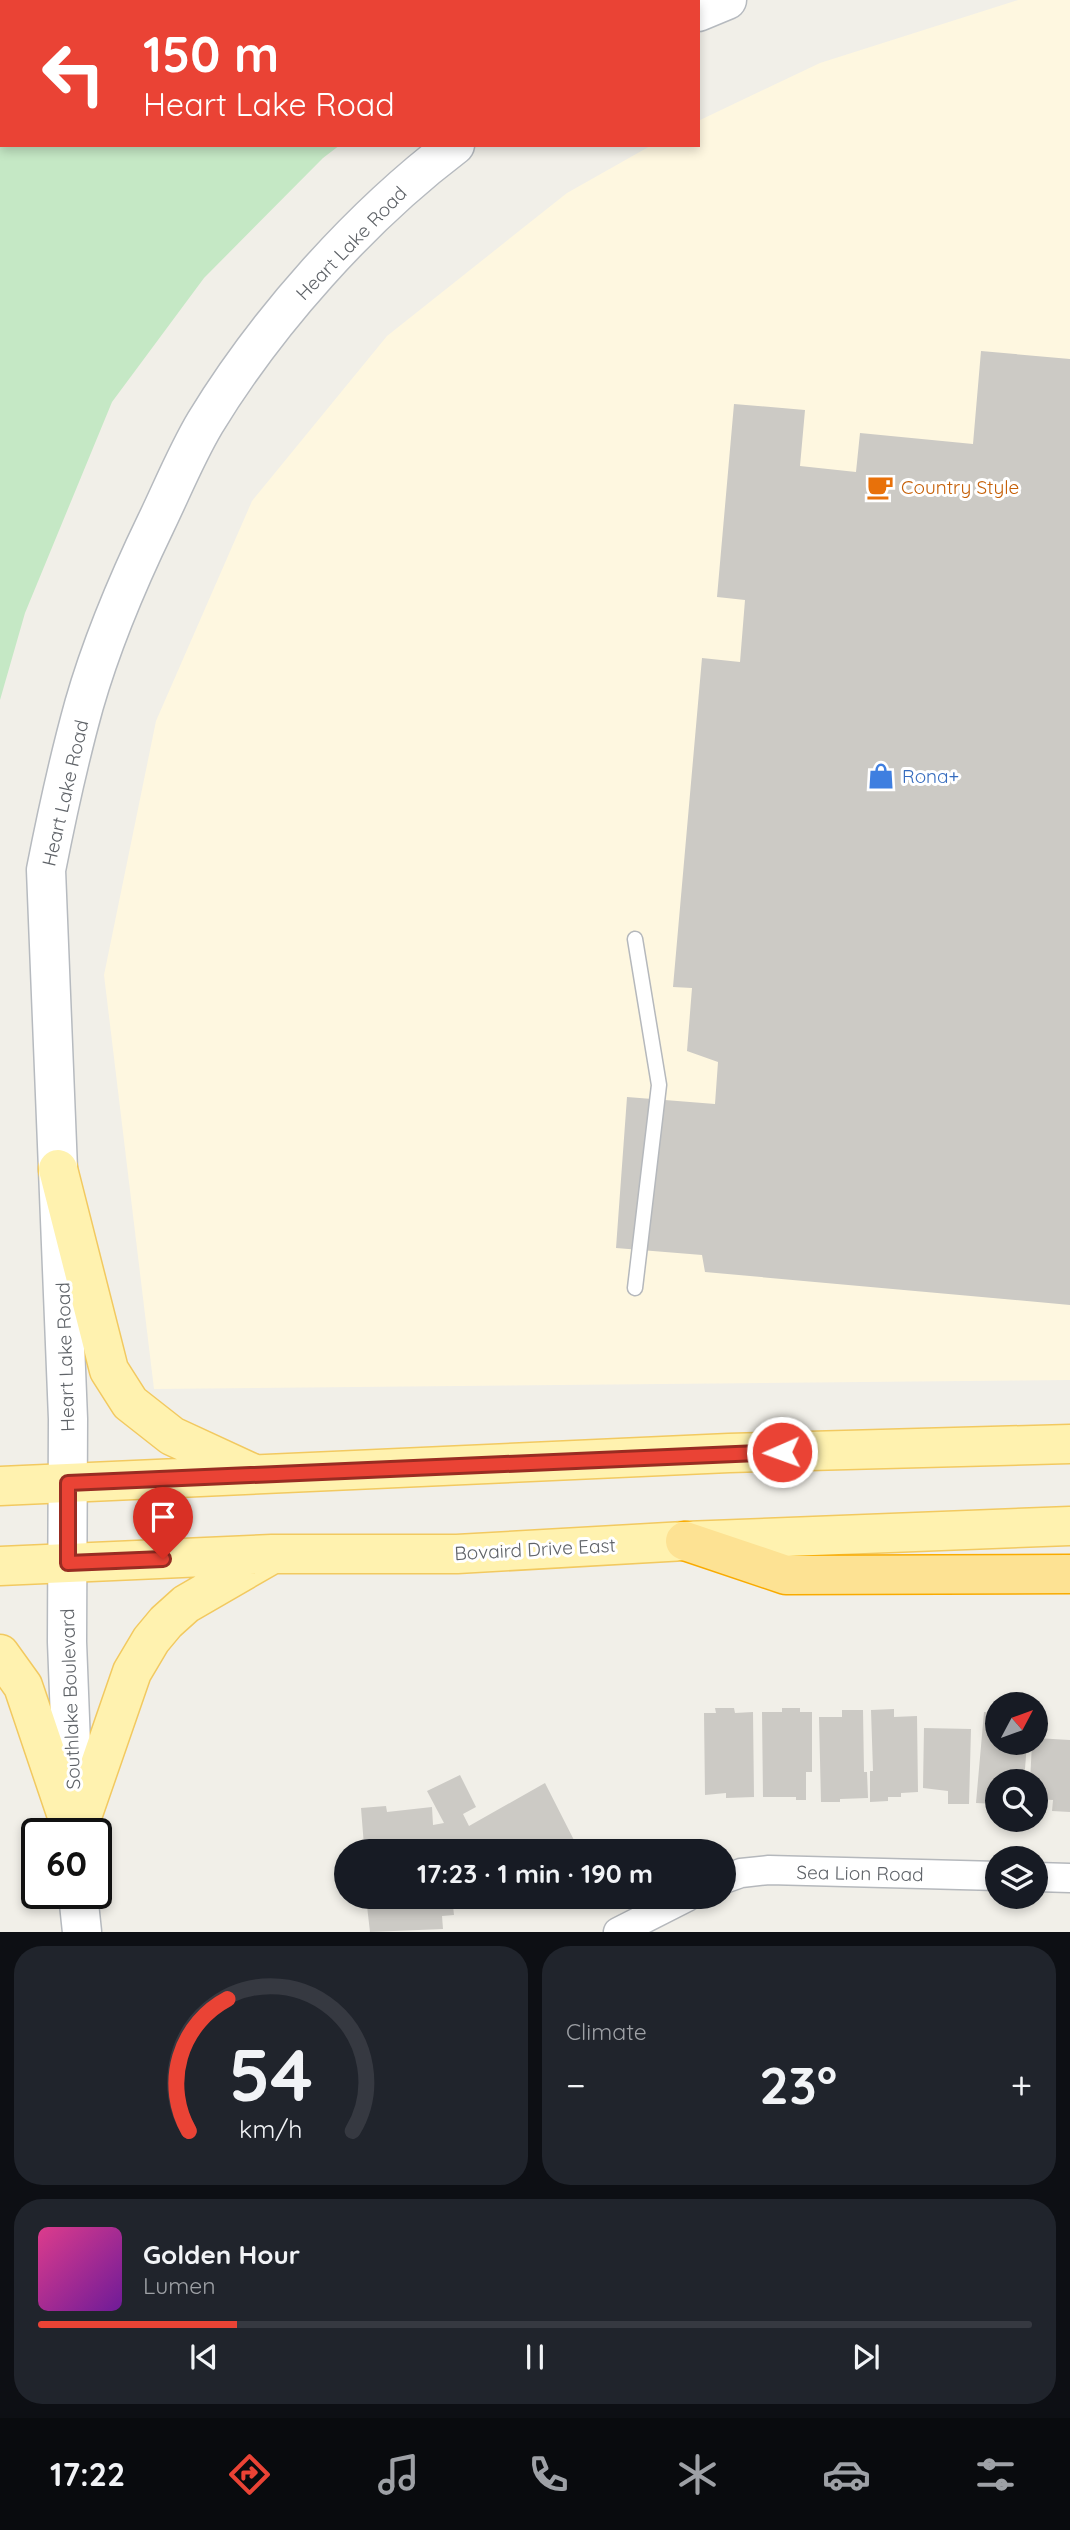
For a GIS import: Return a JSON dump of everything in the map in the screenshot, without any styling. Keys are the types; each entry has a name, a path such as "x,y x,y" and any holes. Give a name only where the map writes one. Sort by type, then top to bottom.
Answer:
{"highway":[{"path":"685,1541 786,1575 1070,1574"}],"main road":[{"path":"58,1169 109,1370 116,1381 130,1402 172,1436 257,1475"},
{"path":"0,1486 715,1454 1070,1444"},
{"name":"Bovaird Drive East","path":"0,1566 272,1554 457,1554 685,1541 1070,1526"},
{"path":"80,1818 132,1672 151,1640 186,1604 272,1554"},
{"path":"0,1654 23,1686 68,1818"}],"street":[{"path":"700,11 727,0"},
{"name":"Heart Lake Road","path":"68,1563 68,1419 46,870 85,702 127,582 204,425 246,362 323,267 407,186 453,147"},
{"name":"Southlake Boulevard","path":"68,1563 67,1642 73,1818"},
{"name":"Sea Lion Road","path":"736,1875 769,1870 985,1876"},
{"path":"1048,1877 1070,1878"},
{"path":"80,1909 82,1931"},
{"path":"618,1931 663,1909"}],"lane":[{"path":"635,939 659,1085 635,1288"}],"shaded area":[{"path":"1018,0 1070,0 1070,1380 154,1389 104,975 156,721 252,501 387,336 567,193 648,147 700,147 700,120 820,63"}],"green space":[{"path":"0,147 337,147 323,158 204,278 112,402 25,613 0,700"}],"building":[{"name":"Rona+","path":"981,351 1070,359 1070,1305 705,1272 702,1255 616,1248 627,1097 715,1104 718,1062 687,1051 692,988 673,987 702,658 740,662 745,600 717,597 734,404 805,410 800,466 856,472 860,433 973,444"},
{"path":"715,1708 734,1708 735,1713 753,1712 754,1797 726,1798 726,1793 705,1795 704,1713 716,1713"},
{"path":"782,1708 800,1708 800,1712 812,1712 812,1772 806,1772 806,1800 796,1800 796,1797 763,1797 762,1712 782,1712"},
{"path":"894,1709 894,1717 917,1716 918,1792 901,1793 901,1797 888,1797 888,1801 870,1802 870,1771 873,1771 871,1710"},
{"path":"842,1710 863,1710 864,1772 867,1772 868,1798 821,1802 819,1717 842,1717"},
{"path":"985,1712 985,1755 1026,1755 1025,1769 985,1769 985,1803 976,1803"},
{"path":"924,1728 971,1729 969,1804 948,1804 948,1791 923,1788"},
{"path":"1048,1739 1070,1740 1070,1812 1052,1811 1053,1800 1048,1800 1048,1769 1031,1769 1031,1755 1048,1755"},
{"path":"460,1775 476,1807 463,1814 469,1826 545,1783 573,1839 363,1839 361,1808 386,1806 387,1812 432,1807 433,1825 444,1823 427,1791"},
{"path":"367,1909 453,1909 454,1915 442,1916 443,1929 370,1932"}],"place":[{"name":"Country Style","path":"880,487"},
{"name":"Rona+","path":"881,776"}],"route":[{"path":"163,1559 68,1563 68,1483 782,1452"}]}
